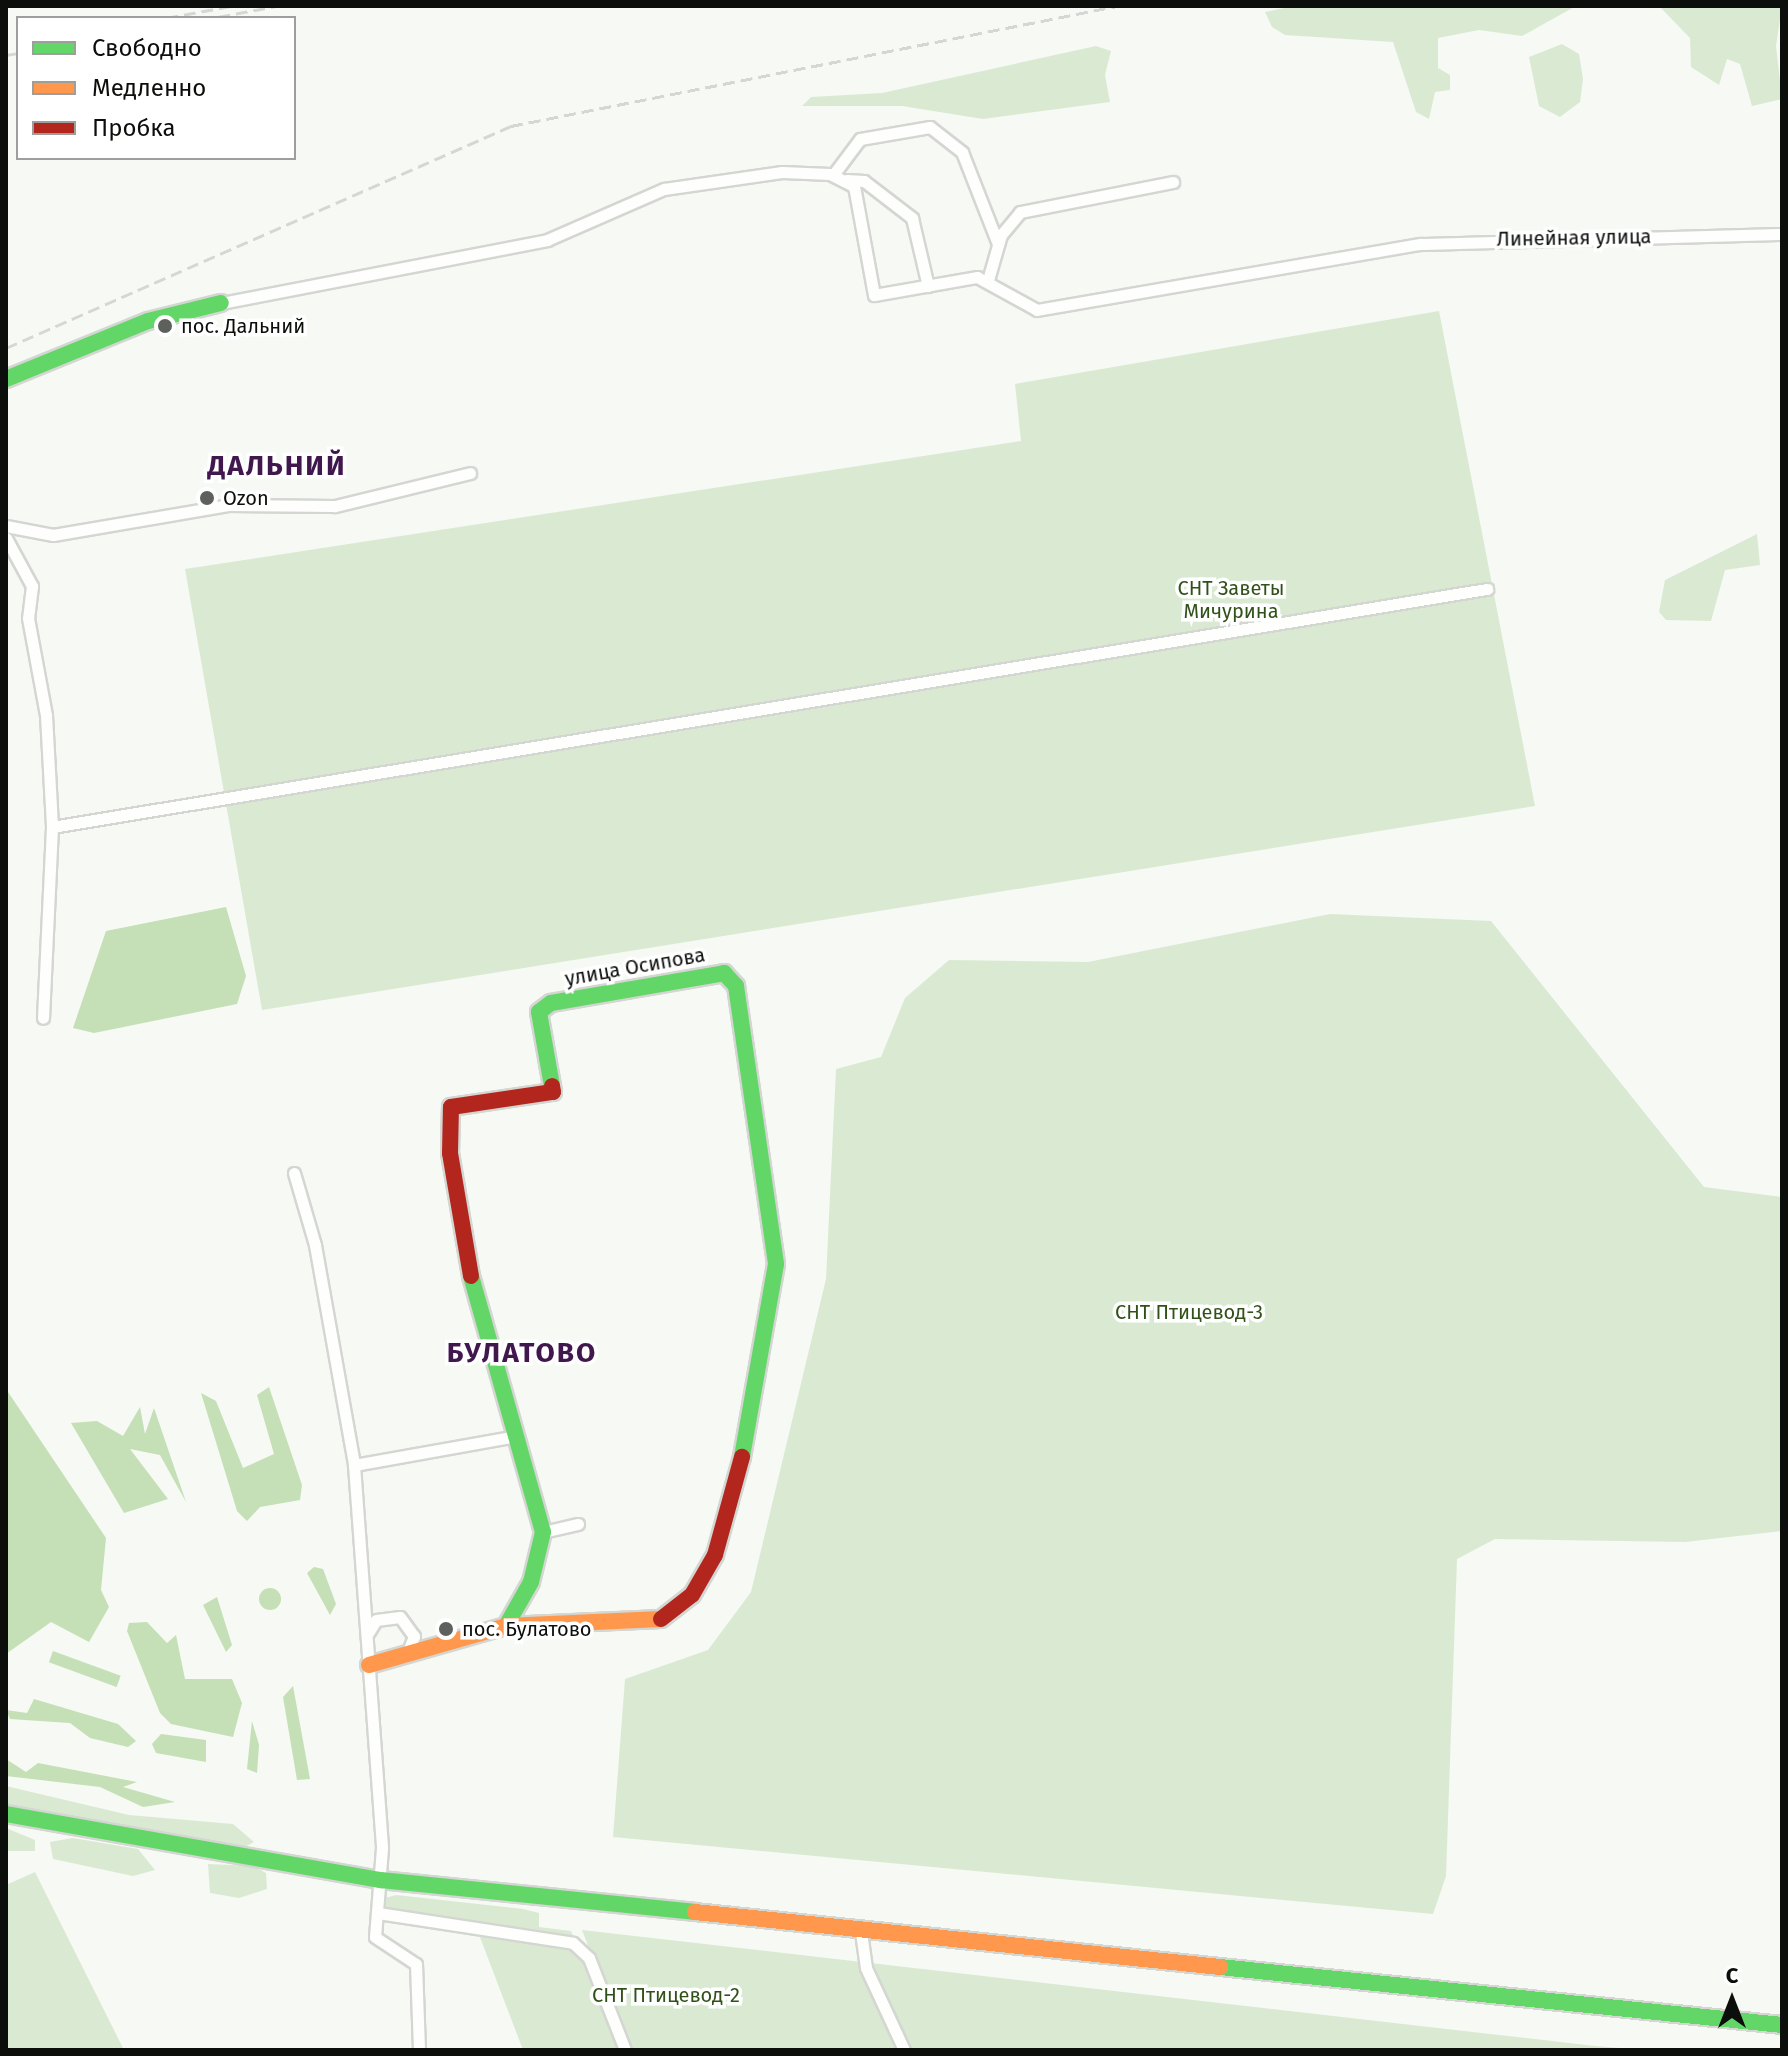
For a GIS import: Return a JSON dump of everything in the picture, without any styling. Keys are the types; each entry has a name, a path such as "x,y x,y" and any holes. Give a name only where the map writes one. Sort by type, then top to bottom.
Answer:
{"street":[{"path":"833,175 860,139 930,127 962,152 998,244"},
{"path":"6,379 148,321 221,303 547,240 680,185 782,172 833,175 864,181 912,218 928,286"},
{"path":"847,180 860,201 874,295 988,280 1006,225 1041,203 1173,182"},
{"name":"Линейная улица","path":"988,280 1025,308 1049,310 1367,250 1538,237 1782,234"},
{"path":"6,526 53,535 229,505 320,507 470,473"},
{"path":"6,538 32,586 28,618 46,715 52,827 43,1018"},
{"path":"52,827 1487,589"},
{"name":"улица Осипова","path":"369,1665 506,1626 661,1619 692,1595 726,1526 771,1320 776,1264 736,986 724,973 551,1003 539,1012 553,1092 451,1107 450,1153 478,1313 543,1532 531,1582 506,1626"},
{"path":"294,1173 315,1245 354,1465 381,1880 375,1937 416,1964 419,2050"},
{"path":"354,1465 517,1436"},
{"path":"543,1532 578,1524"},
{"path":"367,1634 376,1620 400,1617 414,1636 407,1654"},
{"path":"6,1814 381,1880 1677,2017 1782,2025"},
{"path":"378,1913 573,1943 589,1958 625,2050"},
{"path":"861,1932 866,1968 904,2050"}],"green space":[{"path":"1294,6 1576,6 1522,36 1479,30 1438,38 1438,68 1450,75 1450,90 1435,92 1429,119 1416,112 1393,42 1285,35 1272,27 1265,12"},
{"path":"1659,6 1782,6 1776,46 1782,99 1752,106 1740,64 1727,59 1719,85 1691,67 1690,38"},
{"path":"1562,44 1579,54 1583,79 1580,102 1560,117 1539,106 1529,57"},
{"path":"1096,46 1111,51 1105,75 1110,102 983,119 902,106 802,106 811,97 882,93"},
{"name":"СНТ Заветы Мичурина","path":"1439,311 1535,806 262,1010 185,569 1021,441 1015,384"},
{"path":"1757,534 1760,565 1725,570 1711,621 1666,620 1659,612 1665,580"},
{"name":"СНТ Птицевод-3","path":"1330,914 1491,921 1704,1187 1781,1197 1782,1192 1782,1531 1685,1542 1495,1539 1457,1559 1446,1876 1433,1914 613,1837 625,1679 708,1650 751,1592 826,1279 836,1069 881,1057 905,998 949,960 1088,962"},
{"path":"6,1786 129,1815 233,1824 254,1842 237,1851 6,1810"},
{"path":"6,1828 35,1840 35,1851 6,1851"},
{"path":"73,1838 138,1849 155,1870 133,1876 53,1859 50,1842"},
{"path":"208,1864 253,1866 266,1873 267,1889 239,1898 210,1893"},
{"path":"35,1872 124,2050 6,2050 6,1885"},
{"path":"396,1895 523,1909 539,1913 539,1927 571,1931 619,2050 523,2050 475,1924 386,1911 385,1898"},
{"name":"СНТ Птицевод-2","path":"582,1930 1595,2046 1644,2050 628,2050"}],"shaded area":[{"path":"226,907 246,976 237,1004 94,1033 73,1028 106,931"},
{"path":"269,1387 302,1485 300,1500 260,1507 247,1521 237,1511 201,1393 216,1401 243,1468 274,1454 257,1395"},
{"path":"6,1389 106,1538 101,1590 109,1607 89,1642 51,1622 6,1654"},
{"path":"140,1407 145,1434 154,1408 186,1502 160,1455 130,1449 168,1499 124,1513 71,1423 97,1421 123,1436"},
{"path":"314,1567 323,1569 336,1604 330,1615 307,1573"},
{"path":"270,1588 278,1591 281,1599 278,1607 270,1610 262,1607 259,1599 262,1591"},
{"path":"217,1597 232,1645 226,1652 203,1605"},
{"path":"147,1622 167,1643 176,1635 185,1679 232,1679 242,1703 233,1737 171,1724 160,1713 127,1631 129,1623"},
{"path":"53,1651 121,1676 117,1687 49,1662"},
{"path":"293,1686 310,1779 297,1780 283,1697"},
{"path":"34,1699 118,1724 136,1741 128,1747 90,1738 70,1723 10,1719 6,1710 27,1713"},
{"path":"252,1721 259,1745 257,1773 247,1769"},
{"path":"161,1734 206,1740 206,1762 156,1753 152,1744"},
{"path":"6,1759 26,1772 38,1763 137,1782 123,1787 175,1802 143,1807 100,1787 6,1776"}],"railway":[{"path":"177,16 231,6"},
{"path":"223,16 276,6"},
{"path":"6,348 511,126 1117,6"},
{"path":"6,55 16,53"}],"traffic: fast":[{"path":"6,379 148,321 221,303"},
{"path":"552,1086 539,1012 551,1003 724,973 736,986 776,1264 742,1457"},
{"path":"471,1276 543,1532 531,1582 506,1626"},
{"path":"6,1814 381,1880 695,1912"},
{"path":"1220,1967 1782,2025"}],"traffic: slow":[{"path":"369,1665 506,1626 661,1619"},
{"path":"695,1912 1220,1967"}],"traffic: jam":[{"path":"471,1276 450,1153 451,1107 553,1092 552,1086"},
{"path":"661,1619 692,1595 715,1555 742,1457"}],"place":[{"name":"пос. Дальний","path":"165,326"},
{"name":"Ozon","path":"207,498"},
{"name":"пос. Булатово","path":"446,1629"}],"district":[{"name":"ДАЛЬНИЙ","path":"277,466"},
{"name":"БУЛАТОВО","path":"522,1353"}]}
